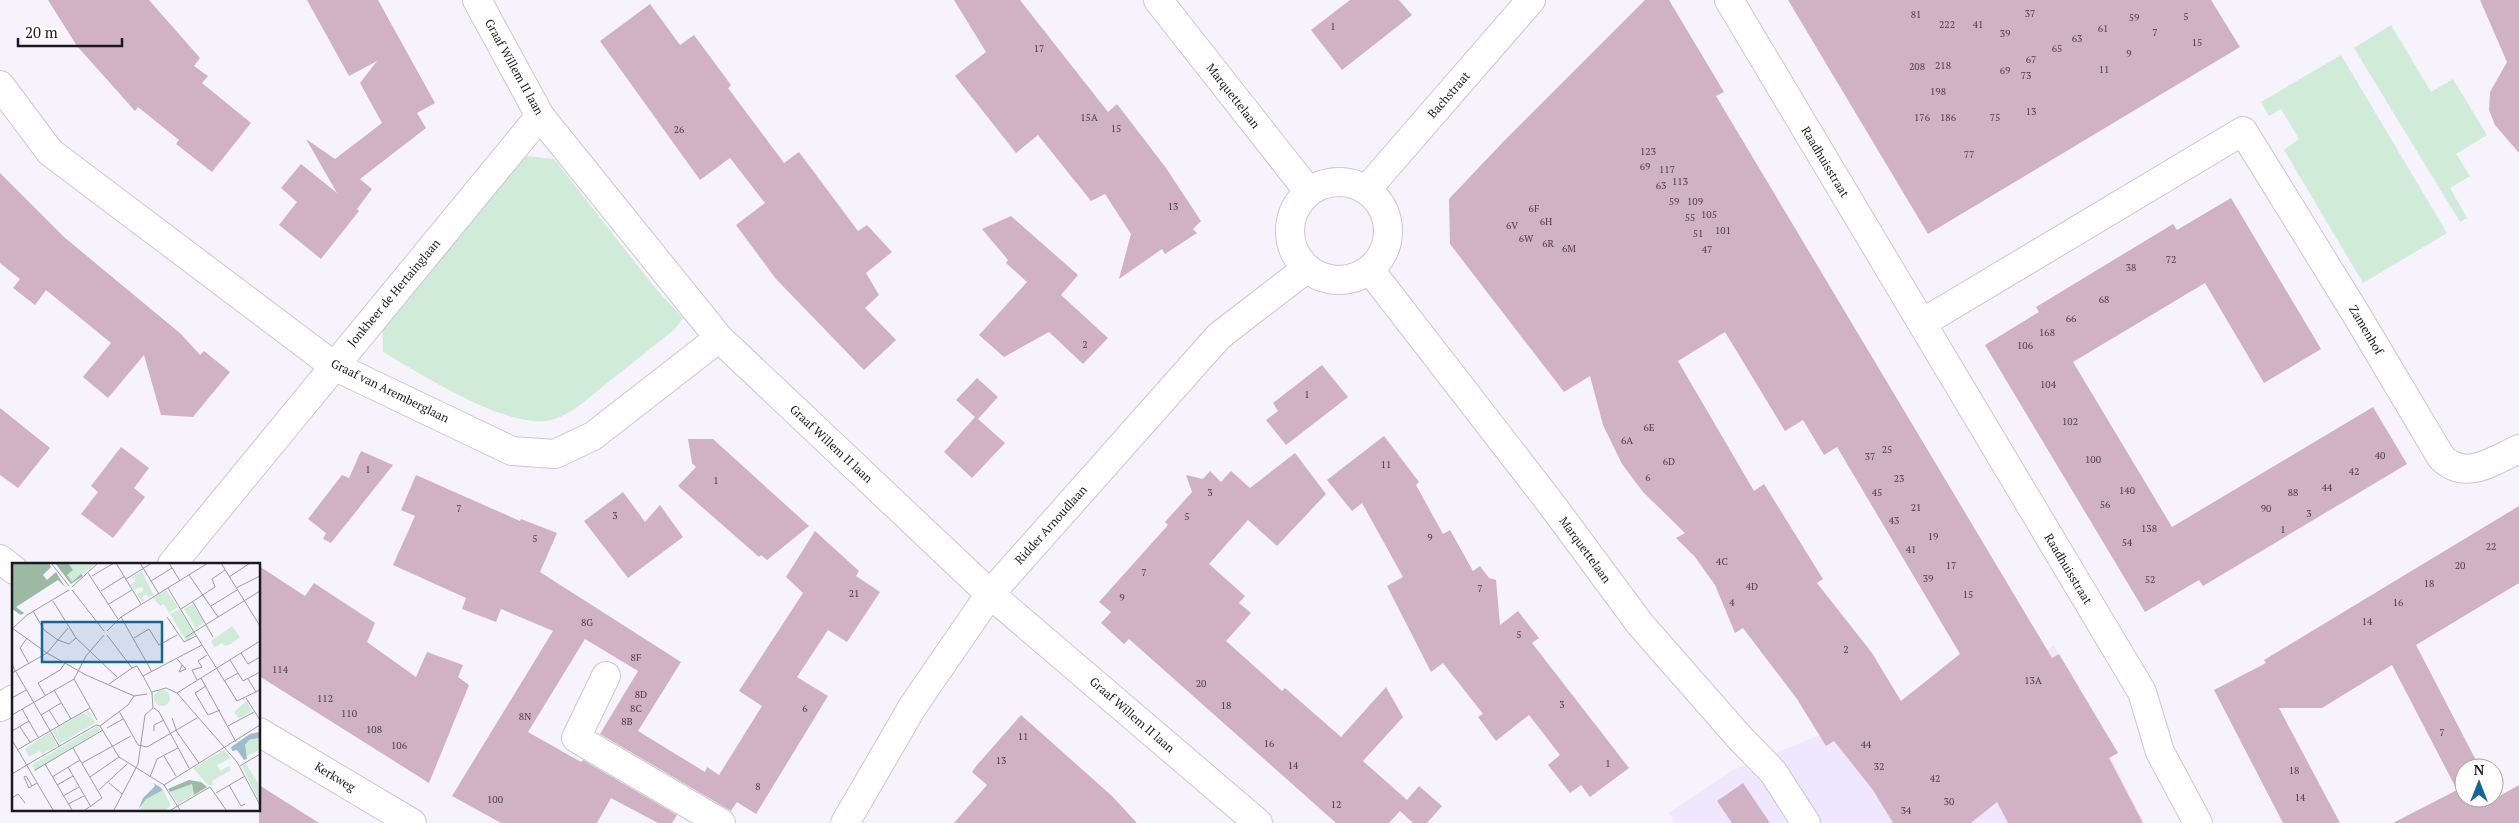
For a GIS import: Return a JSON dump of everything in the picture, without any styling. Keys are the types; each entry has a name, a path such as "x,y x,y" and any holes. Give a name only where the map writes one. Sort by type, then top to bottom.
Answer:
{"street":[{"name":"Graaf Willem II laan","path":"478,0 540,116 719,338 990,594 1258,823"},
{"name":"Marquettelaan","path":"1158,0 1309,192"},
{"name":"Bachstraat","path":"1366,189 1531,0"},
{"name":"Raadhuisstraat","path":"1729,0 2142,692 2160,752 2198,823"},
{"name":"Graaf van Aremberglaan","path":"0,84 50,152 334,366 512,450 556,454 593,436 719,338"},
{"name":"Jonkheer de Hertainglaan","path":"173,563 540,116"},
{"name":"Zamenhof","path":"1922,323 2243,131 2356,314 2441,457 2446,462 2462,470 2477,469 2519,449"},
{"path":"1338,181 1366,189 1378,200 1386,214 1389,229 1387,245 1380,259 1370,270 1358,277 1345,281 1331,280 1318,276 1306,268 1297,258 1291,244 1289,229 1292,215 1299,202 1309,192 1322,184 1338,181"},
{"name":"Ridder Arnoudlaan","path":"845,823 912,706 990,594 1218,336 1306,268"},
{"name":"Marquettelaan","path":"1370,270 1552,505 1640,624 1773,772 1806,823"},
{"path":"0,559 12,568"},
{"path":"606,676 576,738 721,823"},
{"path":"0,707 12,699"},
{"name":"Kerkweg","path":"260,733 412,823"}],"shaded area":[{"path":"2054,645 2144,823 1675,823 1669,813 1731,771 1830,731 1972,709"}],"green space":[{"path":"2391,25 2431,92 2453,79 2487,135 2456,154 2470,176 2450,188 2467,218 2460,222 2354,48"},
{"path":"2341,55 2447,233 2363,283 2284,150 2299,139 2281,109 2269,116 2261,102"},
{"path":"527,156 554,159 656,289 683,318 674,330 578,406 560,417 542,421 520,419 470,401 383,352 382,313 512,162"}],"building":[{"path":"48,0 149,0 200,58 194,66 208,76 202,83 251,123 212,172 176,144 179,140 138,107 135,111 77,46"},
{"path":"307,0 378,0 435,103 417,113 426,128 360,179 372,189 357,209 359,211 321,259 279,225 297,202 281,188 301,164 337,193 306,139 335,159 382,123 360,83 377,61 349,76"},
{"path":"954,0 1020,0 1108,112 1117,104 1166,168 1201,221 1193,229 1197,233 1165,254 1162,249 1119,279 1131,234 1105,194 1091,201 1038,135 1016,153 955,76 986,52"},
{"path":"1350,0 1399,0 1412,15 1342,70 1311,30"},
{"path":"1645,0 1669,0 1724,92 1716,96 2052,658 2059,654 2118,753 2109,758 2143,823 2008,823 1997,802 1971,823 1893,823 1873,790 1834,741 1826,746 1797,699 1743,628 1735,633 1715,585 1695,557 1676,538 1685,533 1643,492 1622,464 1603,425 1590,376 1564,392 1450,244 1449,199 1502,143","holes":["1725,332 1785,431 1803,420 1824,455 1837,447 1960,654 1901,701 1872,653 1817,583 1823,579 1764,484 1754,491 1678,361"]},
{"path":"1788,0 2211,0 2240,47 1928,234"},
{"path":"2480,0 2519,0 2519,153 2495,125 2489,110 2490,92 2507,62"},
{"path":"650,4 680,45 694,35 731,85 728,88 784,163 799,152 858,231 867,225 892,252 866,273 879,295 865,308 896,340 864,370 776,279 736,225 765,203 730,158 700,180 600,41"},
{"path":"0,173 64,237 181,334 200,355 204,351 230,372 193,417 161,415 144,355 108,398 83,377 111,343 46,290 35,305 13,288 20,279 0,263"},
{"path":"2231,198 2321,349 2264,383 2205,283 2073,362 2172,527 2373,407 2407,464 2203,586 2199,580 2145,612 1985,345 2039,312 2036,307 2173,224 2177,230"},
{"path":"1011,216 1078,275 1061,295 1108,338 1083,364 1049,332 1004,357 979,335 1027,282 1006,263 1008,260 982,229"},
{"path":"1322,365 1348,397 1286,445 1266,420 1278,411 1273,403"},
{"path":"977,378 998,397 978,419 1005,443 972,478 944,452 975,417 956,400"},
{"path":"0,408 50,448 18,488 0,475"},
{"path":"1384,436 1419,482 1416,485 1443,534 1450,530 1473,571 1480,566 1489,578 1496,580 1500,625 1518,611 1539,638 1532,643 1629,768 1590,797 1581,785 1570,793 1548,765 1560,755 1529,715 1496,741 1478,717 1483,714 1443,663 1431,672 1387,586 1403,577 1362,503 1352,511 1327,480"},
{"path":"688,439 713,439 809,526 767,560 761,555 759,557 678,486 696,467 692,463"},
{"path":"121,447 149,468 134,488 145,497 113,538 81,514 98,492 91,486"},
{"path":"361,451 393,465 331,543 323,539 326,533 308,519 342,475 349,478"},
{"path":"1295,453 1326,494 1277,546 1248,520 1209,564 1245,596 1239,603 1251,613 1226,641 1282,691 1285,688 1341,737 1386,687 1403,717 1363,761 1407,800 1419,786 1442,806 1427,823 1413,823 1400,811 1389,823 1336,823 1129,639 1124,644 1101,623 1111,612 1099,602 1168,525 1165,522 1192,492 1186,475 1203,479 1210,471 1221,482 1231,471 1250,488"},
{"path":"416,475 520,521 521,519 557,533 540,572 681,662 638,731 705,772 707,767 719,775 762,706 739,691 803,593 786,577 815,531 859,571 856,576 880,592 847,642 828,630 797,677 828,696 756,814 737,802 731,811 600,734 638,671 585,639 528,732 581,762 583,760 677,815 672,823 658,823 611,798 597,823 501,823 452,796 553,631 501,609 496,622 462,609 466,598 393,565 415,516 401,510"},
{"path":"623,492 645,522 660,505 683,537 628,578 584,521"},
{"path":"2519,506 2519,583 2416,645 2475,758 2454,758 2454,784 2392,665 2322,708 2279,708 2340,823 2283,823 2214,690 2266,663 2264,660"},
{"path":"260,567 305,596 314,583 375,623 367,642 416,677 427,652 463,665 458,677 469,685 429,783 260,677"},
{"path":"1021,715 1112,796 1137,823 954,823 987,785 972,772"},
{"path":"1743,783 1770,823 1732,823 1717,801"},
{"path":"2519,785 2519,823 2393,823 2454,792 2454,808 2504,808 2504,793"},
{"path":"260,786 319,823 259,823"}]}
